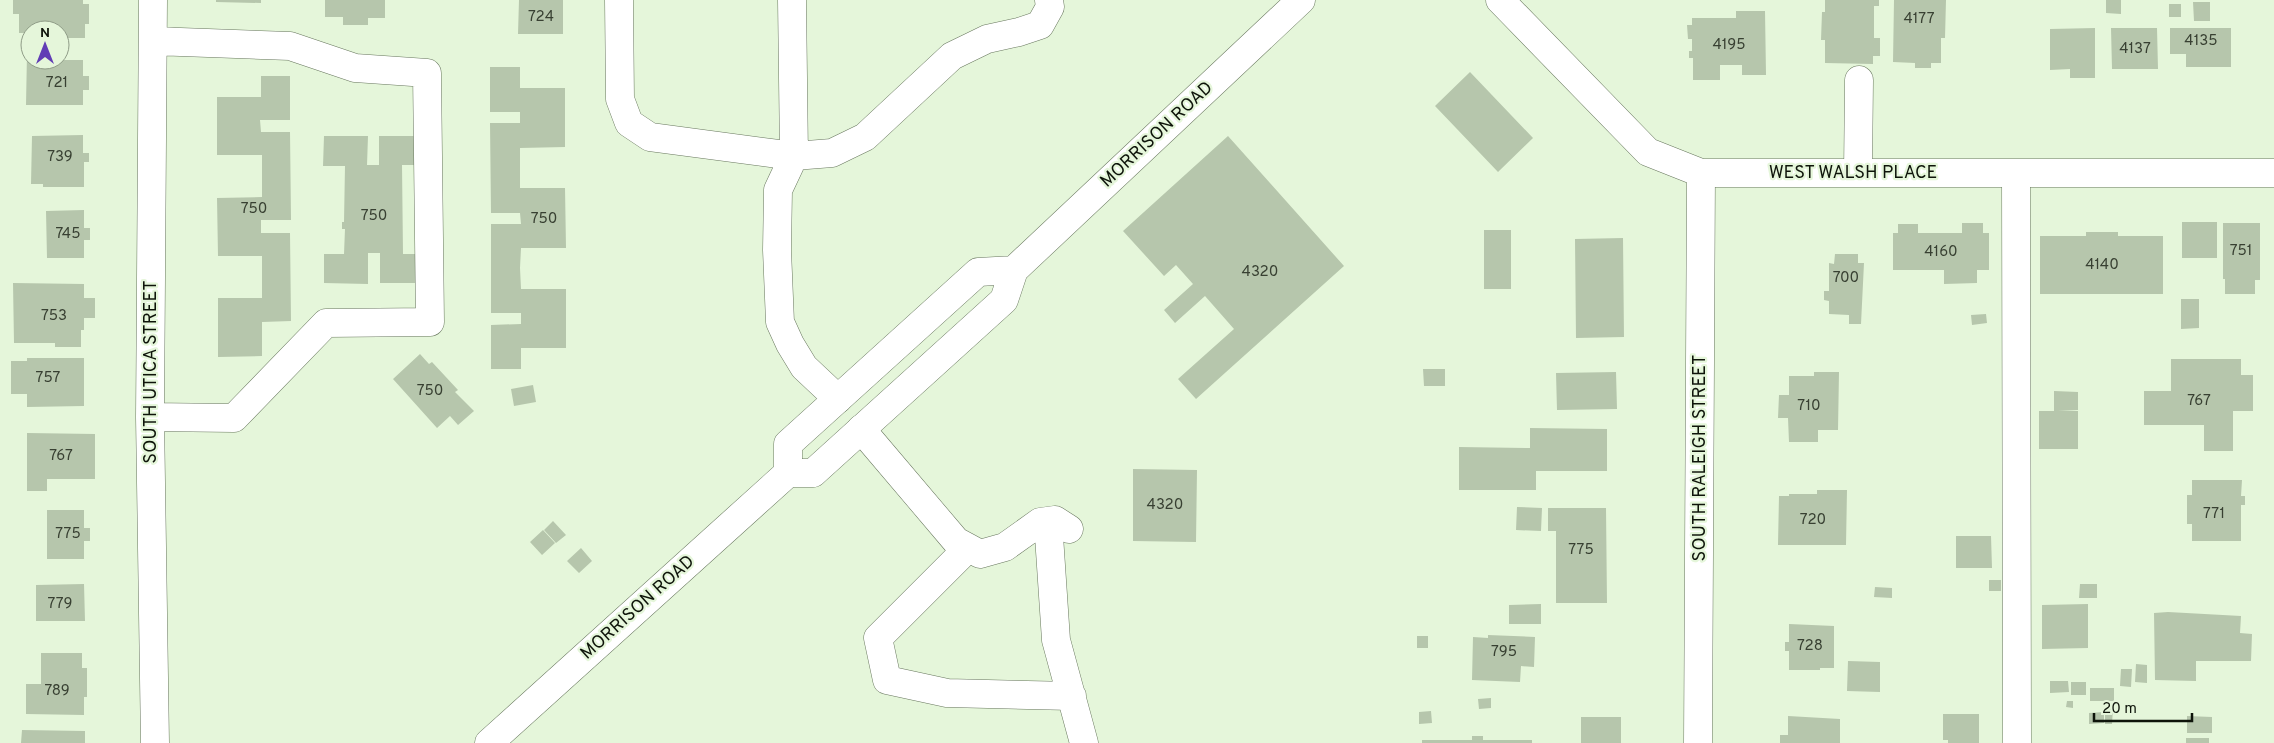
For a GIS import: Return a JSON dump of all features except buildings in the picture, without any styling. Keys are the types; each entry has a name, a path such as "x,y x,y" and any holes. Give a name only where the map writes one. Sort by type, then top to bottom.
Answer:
{"street":[{"name":"SOUTH UTICA STREET","path":"153,0 150,417 156,743"},
{"path":"619,0 620,100 629,123 650,137 794,156 832,153 865,137 952,56 987,39 1040,25 1050,7 1049,0"},
{"path":"792,0 794,156 778,190 777,250 780,322 790,344 804,367 838,399"},
{"name":"MORRISON ROAD","path":"489,743 788,473 813,473 1004,300 1014,270 1301,0"},
{"name":"WEST WALSH PLACE","path":"1500,0 1648,152 1701,173 2274,173"},
{"path":"150,417 234,418 326,323 430,322 427,74 355,68 290,46 153,41"},
{"path":"1858,173 1859,80"},
{"name":"SOUTH RALEIGH STREET","path":"1698,743 1701,173"},
{"path":"2016,173 2017,743"},
{"path":"788,473 788,444 978,272 1014,270"},
{"path":"861,429 956,541 980,554 1005,547 1040,522 1058,525 1056,640 1084,743"},
{"path":"968,548 878,638 887,680 947,693 1072,696"}]}
